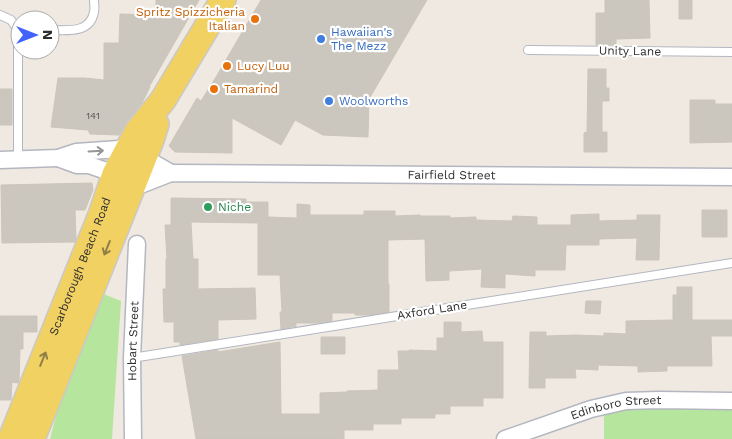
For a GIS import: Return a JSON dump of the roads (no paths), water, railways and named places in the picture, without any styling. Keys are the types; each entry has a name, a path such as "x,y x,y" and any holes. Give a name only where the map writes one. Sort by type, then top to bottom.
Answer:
{"main road":[{"name":"Scarborough Beach Road","path":"18,435 138,149 151,140 163,100 223,0"}],"street":[{"path":"0,160 58,158 76,152 119,149 125,146 138,149"},
{"name":"Fairfield Street","path":"138,149 171,172"},
{"path":"58,158 77,164 89,165 124,180"},
{"name":"Fairfield Street","path":"124,180 143,184 171,172 732,177"},
{"name":"Hobart Street","path":"133,439 132,358 137,244"},
{"name":"Edinboro Street","path":"505,439 591,409 626,401 732,400"}],"lane":[{"path":"60,30 79,30 88,25 94,13 94,0"},
{"name":"Unity Lane","path":"528,50 732,52"},
{"path":"18,160 19,60"},
{"name":"Axford Lane","path":"132,358 732,263"}],"place":[{"name":"Spritz Spizzicheria Italian","path":"255,19"},
{"name":"Hawaiian's The Mezz","path":"321,39"},
{"name":"Lucy Luu","path":"227,66"},
{"name":"Tamarind","path":"214,89"},
{"name":"Woolworths","path":"329,101"},
{"name":"Niche","path":"208,207"}]}
